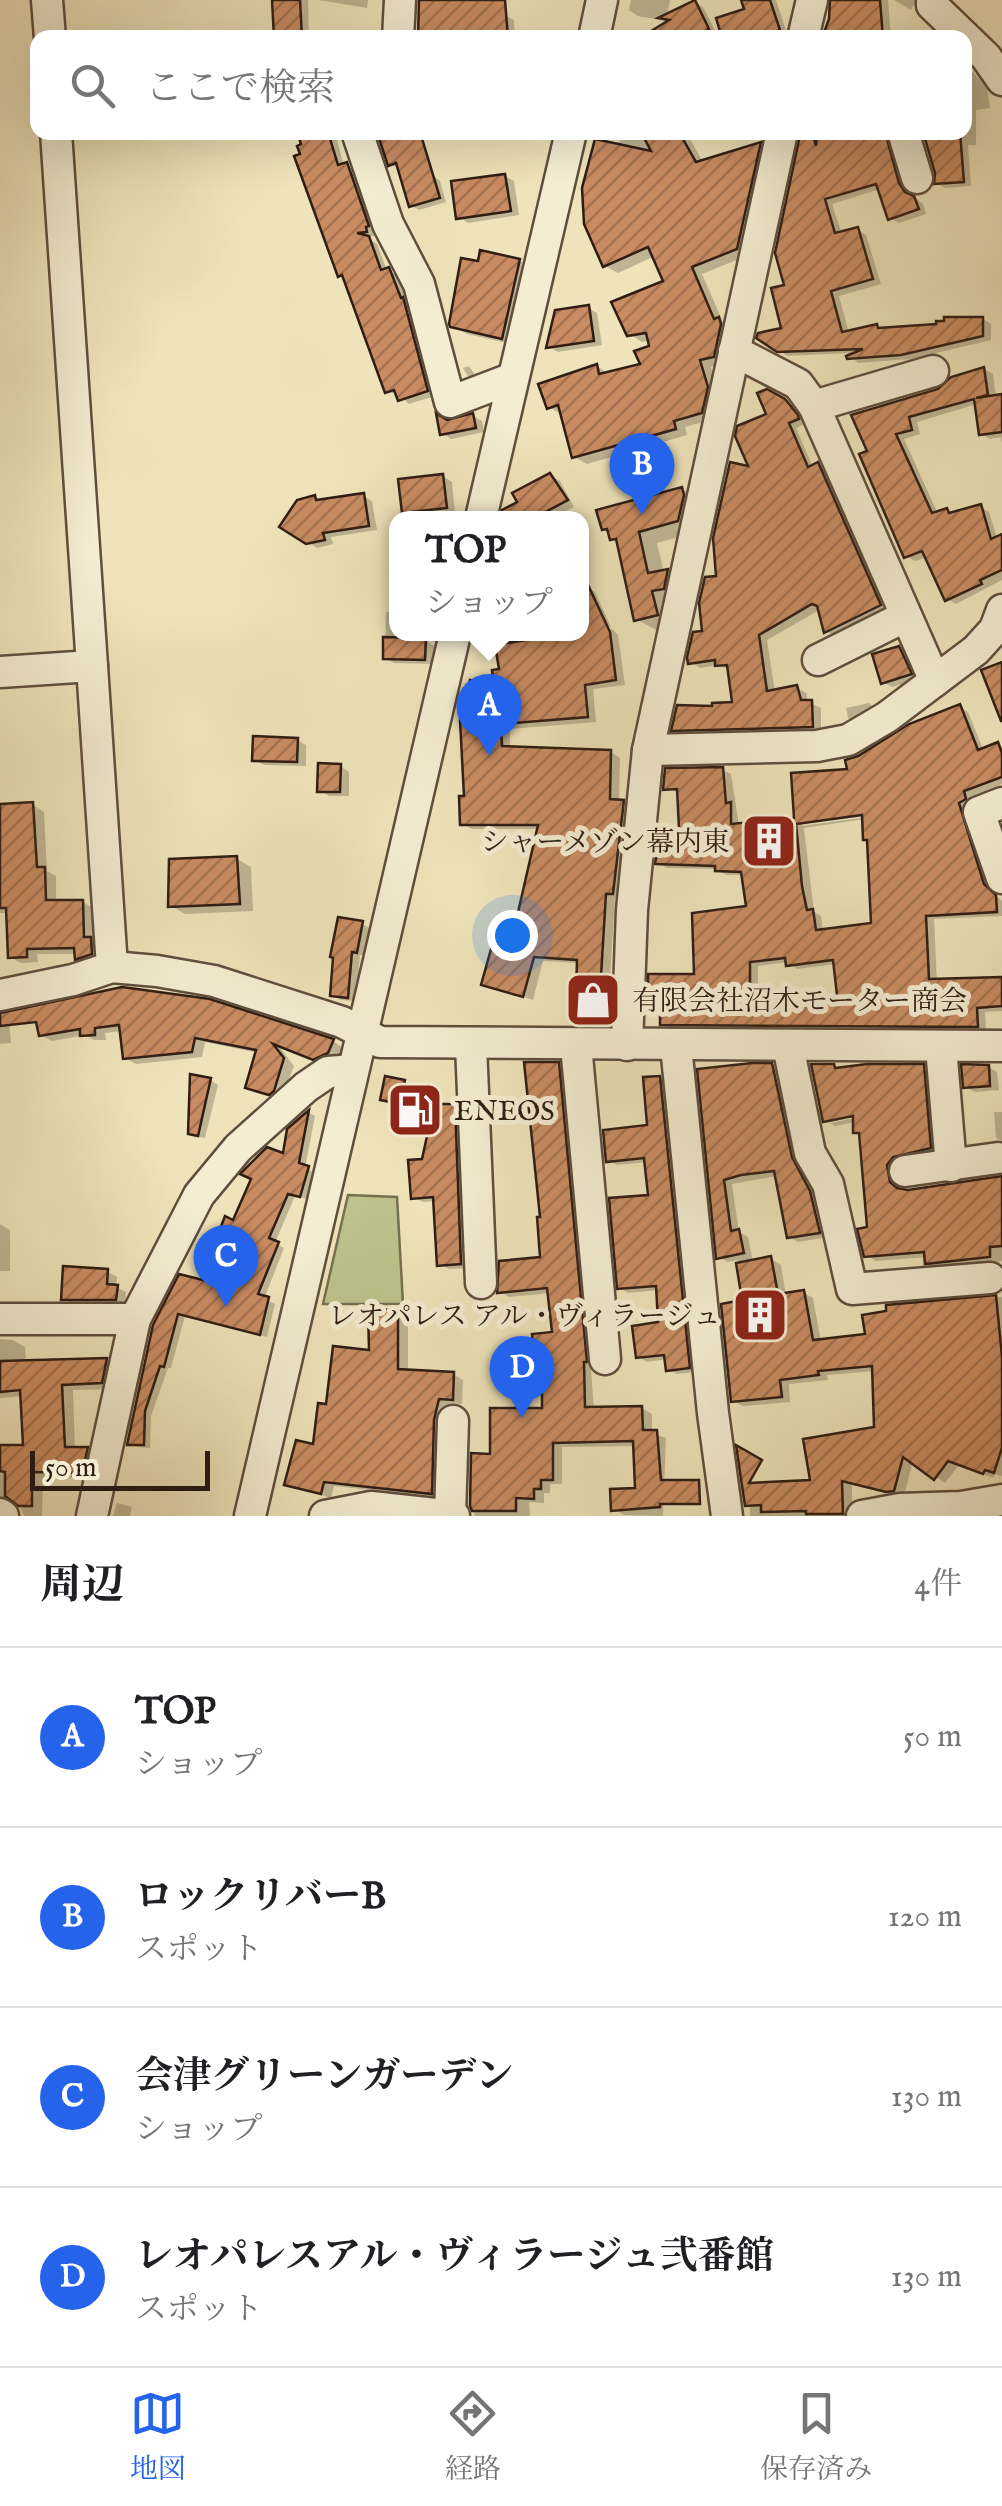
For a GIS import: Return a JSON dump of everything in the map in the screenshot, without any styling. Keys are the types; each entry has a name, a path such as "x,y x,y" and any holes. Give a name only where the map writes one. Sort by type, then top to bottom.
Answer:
{"street":[{"path":"47,0 49,30"},
{"path":"398,30 400,0"},
{"path":"596,30 602,0"},
{"path":"805,30 812,0"},
{"path":"932,0 958,30"},
{"path":"972,43 1002,80"},
{"path":"57,140 112,967"},
{"path":"360,140 388,224 419,284 450,402 513,378"},
{"path":"483,511 569,140"},
{"path":"627,1045 632,910 648,750 780,140"},
{"path":"905,140 917,178"},
{"path":"734,350 798,384 814,406 935,681"},
{"path":"814,406 934,371"},
{"path":"818,660 906,616"},
{"path":"648,750 818,746 848,740 887,717 976,650 1000,625"},
{"path":"250,1516 452,641"},
{"path":"0,672 92,666"},
{"path":"1002,803 979,812 1002,878"},
{"path":"0,996 112,967 214,981 342,1022 380,1042 1002,1046"},
{"path":"471,1045 481,1284"},
{"path":"576,1045 605,1359"},
{"path":"676,1046 727,1516"},
{"path":"788,1046 810,1153 828,1184 852,1289 990,1278"},
{"path":"941,1047 951,1166"},
{"path":"92,1516 135,1319 199,1195 238,1148 317,1079 328,1072 353,1070"},
{"path":"905,1171 998,1158"},
{"path":"0,1319 135,1319"},
{"path":"325,1516 371,1507 443,1516 453,1422"},
{"path":"862,1516 900,1508 961,1507 1000,1494"}],"green space":[{"path":"348,1195 397,1197 403,1304 323,1304"}],"building":[{"path":"272,0 300,0 302,30 274,30"},
{"path":"419,0 505,0 507,30 418,30"},
{"path":"695,0 709,29 653,30 669,20 658,18"},
{"path":"741,0 770,0 780,30 720,30 716,18 744,9"},
{"path":"830,0 880,0 882,30 825,30"},
{"path":"300,140 330,140 338,165 347,162 369,226 367,232 357,233 369,236 381,270 389,267 403,297 428,391 398,401 394,390 385,393 294,156 300,154 297,146"},
{"path":"380,140 422,140 440,198 409,207 396,163 388,166"},
{"path":"595,140 651,151 645,140 684,140 696,162 761,142 737,249 692,267 714,319 719,317 721,324 714,357 700,360 708,387 702,413 674,421 676,429 572,458 558,405 547,409 538,384 597,364 599,374 640,364 634,351 649,346 646,333 627,336 611,302 663,281 648,247 603,267 584,224 582,188"},
{"path":"799,140 814,140 816,146 816,140 887,140 899,183 914,196 919,209 888,220 876,184 825,199 835,233 858,227 873,279 831,291 842,332 877,324 878,328 936,324 944,321 944,317 983,317 983,336 901,355 847,359 846,356 863,349 777,352 756,338 758,333 781,328 771,288 784,285 775,253"},
{"path":"925,140 961,140 964,182 934,184 935,173"},
{"path":"505,174 511,211 456,219 451,181"},
{"path":"480,250 520,259 502,339 449,324 461,258 478,261"},
{"path":"589,305 594,341 546,348 555,310"},
{"path":"984,367 988,395 976,398 1002,394 1002,432 979,435 974,399 909,417 912,430 896,434 932,513 947,508 949,513 981,504 991,539 1002,534 1002,570 945,601 922,551 904,558 859,454 867,451 851,415 938,389 951,377"},
{"path":"767,389 785,399 798,415 799,419 789,423 808,467 818,462 881,605 824,633 817,606 812,604 759,635 767,691 797,685 801,700 812,700 813,727 671,731 677,705 732,702 727,665 715,666 715,660 688,664 687,657 693,632 702,631 699,603 705,577 716,576 713,538 730,462 748,466 735,436 737,426 766,414 757,393"},
{"path":"436,413 447,420 473,413 476,428 440,435"},
{"path":"550,473 568,500 547,511 502,511 517,502 512,493"},
{"path":"443,474 447,508 402,511 398,479"},
{"path":"682,487 678,521 639,532 648,573 668,569 664,589 652,591 658,615 634,621 616,539 610,540 607,529 602,530 596,510"},
{"path":"364,493 369,526 323,533 325,540 306,544 279,527 297,500 315,495 316,500"},
{"path":"589,587 610,632 616,680 585,685 588,717 501,724 502,746 611,750 610,799 624,800 613,894 606,894 601,976 611,976 609,1025 575,1024 577,960 534,957 523,997 481,985 500,917 516,921 538,825 460,825 459,796 464,796 460,720 470,680 494,686 492,670 499,669 495,645 589,641"},
{"path":"383,637 389,637 389,641 426,641 425,660 383,659"},
{"path":"899,646 912,674 881,684 872,654"},
{"path":"1002,662 1002,721 1001,721 981,670"},
{"path":"960,704 978,750 998,742 1002,753 1002,777 964,791 966,799 959,803 984,884 996,895 997,912 926,916 929,979 1002,977 1002,1006 977,1008 978,1027 660,1025 660,997 648,997 648,974 694,974 692,913 746,906 741,872 715,871 715,866 655,864 659,833 679,829 677,789 663,790 665,768 723,767 726,803 731,802 731,824 794,818 791,773 847,769 845,760 909,724","holes":["862,815 871,923 816,930 813,909 807,910 802,886 796,824","785,958 786,966 833,960 838,1004 750,1004 750,962"]},
{"path":"253,736 298,738 297,762 252,761"},
{"path":"318,763 341,764 340,792 317,792"},
{"path":"33,802 37,867 45,867 46,900 83,900 84,937 91,937 92,954 75,960 74,948 27,949 27,957 8,958 6,908 0,908 0,804"},
{"path":"237,856 240,904 168,907 169,859"},
{"path":"338,917 363,921 357,953 352,952 348,998 330,996 330,957"},
{"path":"122,987 210,999 334,1039 328,1053 313,1060 273,1044 284,1058 274,1091 269,1095 245,1088 256,1050 195,1038 192,1052 123,1059 119,1025 95,1028 95,1035 80,1036 80,1029 39,1036 36,1022 0,1026 0,1013"},
{"path":"524,1062 559,1062 587,1362 585,1407 642,1406 643,1430 657,1430 661,1480 699,1480 700,1504 660,1504 611,1511 610,1489 635,1488 633,1441 553,1443 553,1480 541,1480 541,1489 534,1489 534,1499 516,1498 516,1511 472,1511 470,1506 471,1453 490,1454 490,1408 542,1408 542,1365 535,1366 532,1334 552,1332 547,1288 497,1293 499,1261 540,1257 540,1217"},
{"path":"772,1063 792,1157 810,1191 820,1233 787,1238 774,1171 741,1175 724,1180 731,1231 739,1229 744,1253 716,1259 697,1069"},
{"path":"811,1064 834,1064 835,1068 924,1064 931,1148 893,1157 887,1165 890,1182 908,1190 1002,1176 1002,1246 990,1247 990,1257 925,1264 924,1252 864,1257 857,1229 867,1227 859,1133 853,1133 853,1116 823,1122"},
{"path":"961,1064 989,1065 990,1086 963,1088"},
{"path":"190,1074 211,1078 198,1136 188,1134"},
{"path":"385,1076 405,1080 400,1104 380,1100"},
{"path":"660,1076 690,1368 666,1371 664,1355 636,1358 632,1326 658,1322 656,1286 617,1289 609,1198 648,1195 644,1158 606,1162 603,1130 647,1125 643,1077"},
{"path":"434,1104 455,1104 461,1264 437,1266 433,1197 411,1199 408,1160 422,1159"},
{"path":"309,1110 299,1163 309,1166 300,1197 288,1194 269,1238 279,1242 258,1294 269,1297 260,1335 178,1314 164,1367 160,1366 145,1411 144,1445 127,1445 153,1325 179,1274 235,1288 247,1257 215,1242 225,1216 233,1220 251,1179 240,1174 267,1147 283,1153 287,1129"},
{"path":"771,1256 778,1294 804,1290 813,1340 865,1334 862,1315 886,1311 886,1305 996,1295 1002,1357 1002,1448 994,1473 985,1470 983,1474 948,1461 934,1480 903,1457 894,1491 842,1481 843,1514 761,1512 761,1505 745,1506 736,1445 762,1460 749,1483 810,1480 803,1439 874,1427 872,1366 818,1371 819,1375 780,1380 782,1397 731,1402 721,1304 742,1300 736,1263"},
{"path":"63,1266 108,1269 107,1284 118,1285 116,1300 61,1300"},
{"path":"398,1309 398,1369 454,1372 453,1400 439,1399 434,1420 432,1494 324,1482 321,1494 284,1485 296,1440 313,1444 318,1403 326,1404 333,1346 369,1350 368,1310"},
{"path":"107,1358 102,1383 62,1385 65,1447 88,1447 82,1473 32,1472 32,1506 18,1506 5,1496 0,1445 23,1445 20,1390 0,1392 0,1361"}],"place":[{"name":"ロックリバーB","path":"642,515"},
{"name":"TOP","path":"489,756"},
{"name":"シャーメゾン幕内東","path":"769,841"},
{"name":"有限会社沼木モーター商会","path":"593,1000"},
{"name":"ENEOS","path":"415,1110"},
{"name":"会津グリーンガーデン","path":"226,1307"},
{"name":"レオパレス アル・ヴィラージュ","path":"760,1315"},
{"name":"レオパレスアル・ヴィラージュ弐番館","path":"522,1418"}]}
